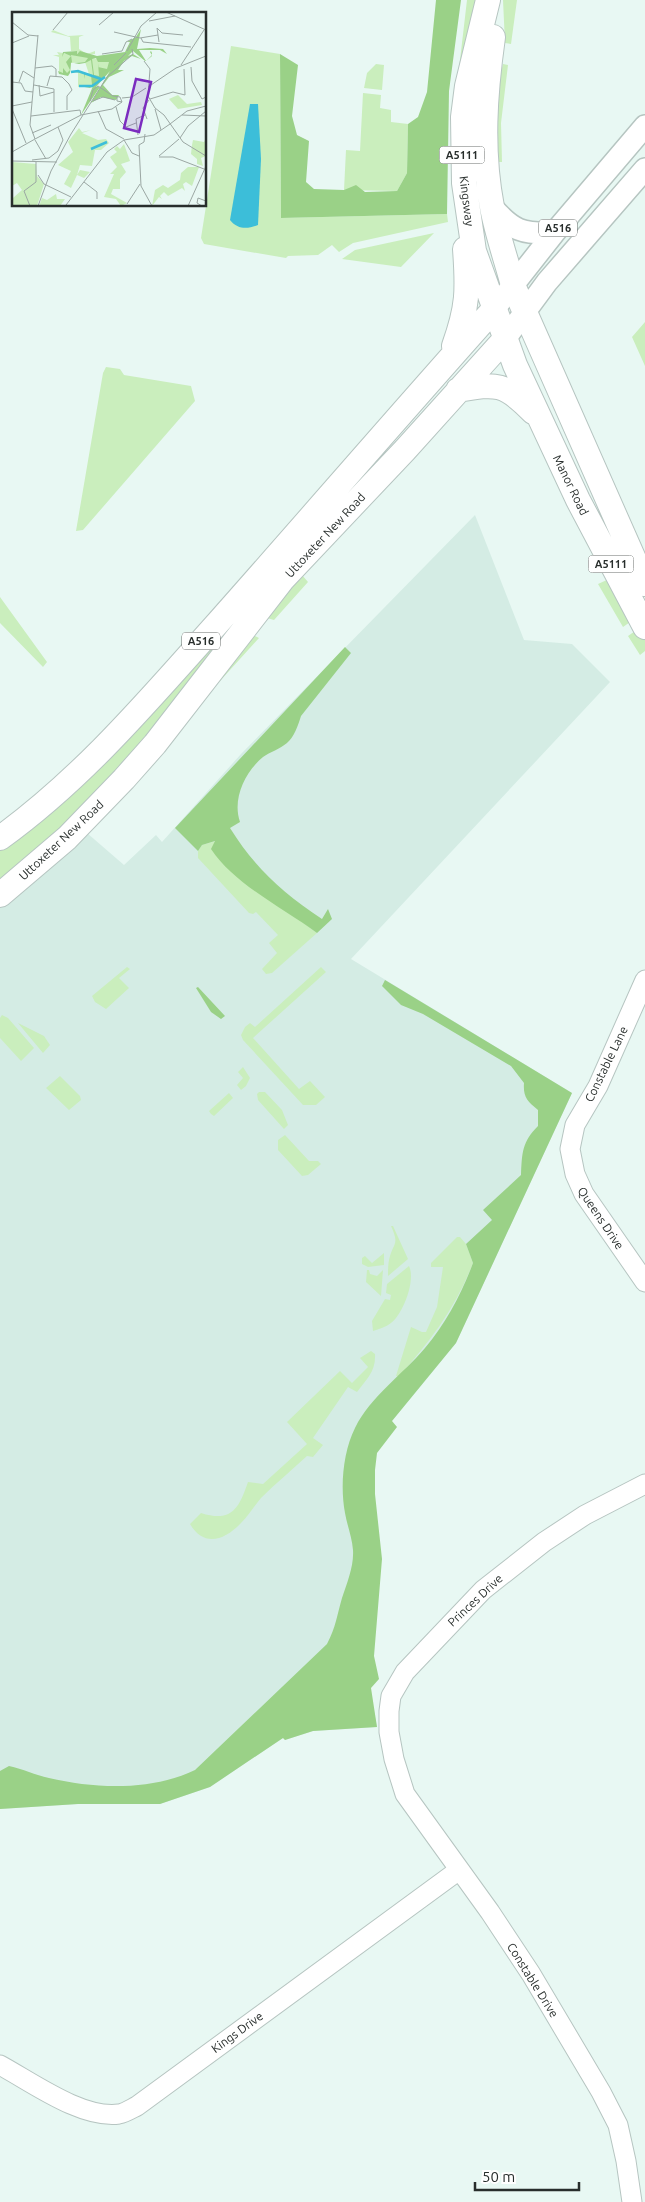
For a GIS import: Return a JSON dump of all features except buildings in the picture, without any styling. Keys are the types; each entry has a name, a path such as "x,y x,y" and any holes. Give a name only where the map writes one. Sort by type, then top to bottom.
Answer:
{"highway":[{"name":"Kingsway","path":"488,0 471,70 463,117 464,183 474,251 505,339"},
{"name":"Kingsway","path":"496,0 484,104 486,162 492,207 513,285 525,311"},
{"path":"449,360 465,315 468,291 464,240 464,183"},
{"path":"495,308 525,311"},
{"name":"Uttoxeter New Road","path":"0,838 60,789 112,739 296,536 495,308"},
{"name":"Manor Road","path":"525,311 645,584"},
{"name":"Manor Road","path":"505,339 514,365 594,532 645,627"},
{"name":"Uttoxeter New Road","path":"0,895 67,838 124,780 155,744 283,580 405,450 505,339"},
{"path":"458,390 482,386 504,388 517,396 541,421"}],"main road":[{"name":"Uttoxeter New Road","path":"495,308 554,233 645,126"},
{"name":"Uttoxeter New Road","path":"505,339 525,311 645,168"},
{"path":"492,207 506,223 518,231 530,234 554,233"}],"street":[{"name":"Constable Lane","path":"570,1149 575,1126 598,1086 645,980"},
{"name":"Queens Drive","path":"570,1149 575,1174 584,1194 645,1282"},
{"name":"Princes Drive","path":"398,1774 389,1732 389,1706 393,1693 405,1672 483,1590 525,1556 585,1516 645,1484"},
{"name":"Constable Drive","path":"398,1774 405,1794 490,1912 531,1974 610,2108 618,2125 623,2144 632,2202"},
{"name":"Kings Drive","path":"0,2065 82,2110 102,2115 122,2114 137,2106 459,1870"}],"shaded area":[{"path":"475,515 524,640 572,644 610,682 351,959 572,1093 456,1343 378,1438 372,1451 364,1660 377,1727 313,1731 285,1740 283,1738 210,1787 160,1804 78,1804 0,1809 0,903 87,833 124,865 156,835 162,842 241,754"}],"green space":[{"path":"436,0 461,0 449,91 447,214 281,218 280,54 298,65 292,116 297,135 309,141 306,182 314,189 344,190 356,185 365,192 397,191 407,173 408,124 418,117 427,92"},
{"path":"467,0 479,0 455,103"},
{"path":"503,0 517,0 511,44 505,43"},
{"path":"231,46 280,54 281,218 447,214 448,222 353,243 339,252 332,245 318,255 288,256 286,258 204,244 201,238"},
{"path":"376,64 384,65 382,90 364,88 367,73"},
{"path":"503,64 508,65 501,123 502,162 498,162 493,106"},
{"path":"363,93 381,95 380,108 391,110 391,122 408,124 407,173 397,191 344,190 346,150 360,151"},
{"path":"434,233 401,267 342,259 355,250"},
{"path":"645,322 645,366 632,337"},
{"path":"106,367 120,369 124,375 191,386 195,401 83,530 76,531 103,373"},
{"path":"302,575 308,582 274,620 267,618 266,617"},
{"path":"609,579 633,620 623,627 598,584"},
{"path":"0,597 47,662 43,667 0,623"},
{"path":"242,614 153,732 71,822 0,885 0,848"},
{"path":"638,629 645,640 645,651 640,655 628,636"},
{"path":"253,635 259,638 220,681 218,679"},
{"path":"345,647 351,653 301,716 292,738 263,757 251,770 239,795 238,813 240,822 230,828 260,868 282,889 322,919 328,909 332,919 317,933 260,895 232,873 211,849 215,841 202,845 198,851 175,828"},
{"path":"216,841 289,912 317,933 272,973 266,974 262,969 277,953 269,943 278,935 256,912 253,914 249,913 198,858 198,851 202,845"},
{"path":"127,967 130,969 119,978 129,988 106,1009 95,1002 92,996"},
{"path":"321,967 326,972 253,1038 299,1089 310,1081 325,1097 316,1105 303,1105 243,1040 241,1035 245,1027 250,1023 255,1027"},
{"path":"385,980 572,1093 456,1343 392,1421 397,1427 377,1453 375,1494 382,1559 374,1656 379,1679 371,1688 377,1727 313,1731 285,1740 283,1738 210,1787 160,1804 78,1804 0,1809 0,1771 9,1766 67,1782 104,1786 142,1785 160,1782 195,1770 327,1644 330,1638 350,1574 353,1556 343,1492 345,1459 351,1437 369,1406 425,1348 447,1318 473,1263 466,1244 492,1220 483,1210 521,1175 524,1148 529,1137 538,1126 538,1110 526,1098 524,1083 511,1066 423,1014 401,1005 382,986"},
{"path":"198,987 225,1016 221,1019 211,1012 196,988"},
{"path":"2,1015 8,1018 34,1048 21,1061 0,1038 0,1018"},
{"path":"18,1023 44,1036 50,1045 43,1053"},
{"path":"243,1067 250,1078 246,1086 241,1090 237,1085 243,1078 238,1072"},
{"path":"60,1076 80,1096 81,1100 69,1110 46,1088"},
{"path":"265,1092 282,1110 288,1125 284,1129 258,1100 257,1094"},
{"path":"229,1093 233,1098 214,1116 211,1114 209,1111"},
{"path":"285,1135 309,1161 318,1161 321,1164 308,1175 302,1176 278,1150 278,1140"},
{"path":"391,1226 393,1226 408,1259 388,1276 389,1260 395,1244 394,1232"},
{"path":"457,1237 460,1237 466,1244 473,1263 466,1279 459,1294 432,1337 399,1376 396,1376 411,1327 426,1332 437,1307 443,1267 431,1267 431,1263"},
{"path":"384,1253 384,1265 368,1267 362,1264 362,1258 365,1256 372,1263"},
{"path":"409,1266 411,1272 410,1288 404,1305 396,1319 382,1328 373,1331 372,1321 385,1299 390,1300 391,1295 386,1293 387,1284"},
{"path":"367,1270 369,1270 370,1274 377,1276 383,1270 381,1296 366,1282"},
{"path":"371,1351 375,1354 375,1360 370,1374 357,1392 348,1387 313,1438 323,1445 313,1457 307,1456 278,1482 261,1498 247,1517 228,1534 215,1539 208,1539 196,1532 190,1524 201,1513 220,1516 233,1511 241,1499 248,1482 263,1484 307,1444 287,1422 340,1371 352,1383 368,1367 360,1358"}],"water":[{"path":"250,104 258,104 261,159 258,225 243,228 236,226 230,220"}]}
